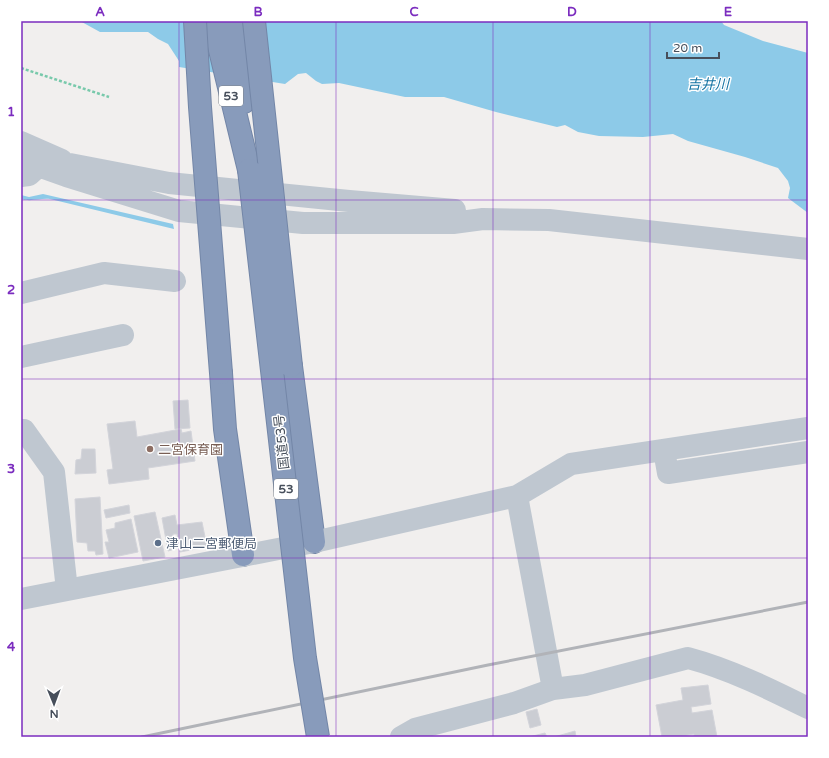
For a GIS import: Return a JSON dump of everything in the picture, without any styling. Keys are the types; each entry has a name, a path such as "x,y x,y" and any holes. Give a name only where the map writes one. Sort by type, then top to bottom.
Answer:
{"highway":[{"path":"195,21 200,107 225,429 243,555"},
{"name":"国道53号","path":"216,21 219,46 250,170"},
{"name":"国道53号","path":"238,21 250,170 305,658 318,737"},
{"path":"254,21 291,366 314,542"}],"street":[{"path":"21,142 70,164 169,183 456,210 483,219"},
{"path":"27,167 70,164"},
{"path":"27,167 66,176 179,211 303,223 453,223 483,219 549,220 808,248"},
{"path":"21,293 104,273 175,281"},
{"path":"21,357 123,335"},
{"path":"21,599 314,542 518,496 570,464 808,428"},
{"path":"21,430 24,430 54,472 67,590"},
{"path":"664,450 668,473 808,452"},
{"path":"518,496 553,689"},
{"path":"401,737 415,729 514,703 553,689 585,685 688,658 703,662 774,691 808,708"}],"path":[{"path":"21,68 109,97"}],"water":[{"name":"吉井川","path":"80,21 721,21 724,25 763,41 808,53 808,213 788,198 790,188 788,181 778,168 688,141 673,134 643,137 599,136 578,132 565,125 557,127 444,97 405,97 339,83 322,84 306,73 298,74 285,84 179,67 179,61 168,44 148,32 100,32"},
{"path":"43,194 173,224 174,229 50,199 21,199 21,195 29,197"}],"building":[{"path":"188,400 190,428 175,429 173,401"},
{"path":"135,421 137,437 181,429 182,433 191,431 195,461 148,468 149,479 109,484 107,470 113,469 107,424"},
{"path":"82,449 95,449 96,473 75,474 76,460 81,459"},
{"path":"100,497 103,554 96,555 95,551 88,551 87,543 77,542 75,499"},
{"path":"129,505 130,513 106,518 104,510"},
{"path":"155,512 165,557 143,561 134,516"},
{"path":"175,515 177,525 202,522 207,547 180,552 177,534 173,534 175,549 168,551 162,518"},
{"path":"131,519 138,552 109,558 105,542 109,542 106,530 115,528 115,523"},
{"path":"708,685 711,704 691,707 692,713 712,710 717,737 694,737 694,734 682,737 662,737 656,705 683,700 681,688"},
{"path":"537,709 541,725 530,728 526,712"},
{"path":"575,731 576,737 554,737"},
{"path":"545,733 547,737 529,737"}],"railway":[{"path":"142,737 488,665 808,602"}],"place":[{"name":"二宮保育園","path":"150,449"},
{"name":"津山二宮郵便局","path":"158,543"}]}
